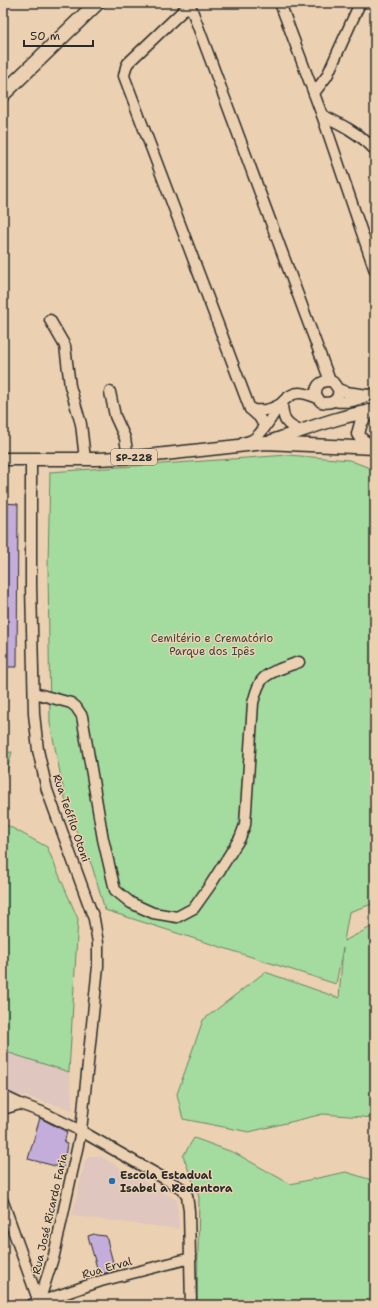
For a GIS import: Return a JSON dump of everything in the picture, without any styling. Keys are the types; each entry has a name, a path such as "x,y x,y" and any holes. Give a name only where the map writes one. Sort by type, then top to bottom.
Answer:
{"highway":[{"path":"3,94 97,3"}],"main road":[{"name":"SP-228","path":"265,443 325,422 372,411"},
{"path":"372,411 361,423 358,434 362,440 374,449"},
{"name":"SP-228","path":"3,460 128,457 265,443 374,449"}],"street":[{"path":"280,3 322,115 375,271"},
{"path":"314,93 327,76 360,3"},
{"path":"265,427 259,417 250,409 124,76 128,63 190,4 330,381 338,388 355,394 372,394"},
{"path":"322,115 357,134 375,150"},
{"path":"50,320 65,346 70,386 81,424 85,459"},
{"path":"330,381 322,382 317,393 321,402 325,403 334,401 344,403 356,401 372,394"},
{"path":"334,401 338,396 338,388"},
{"path":"110,392 115,416 125,438 128,457"},
{"path":"234,446 253,440 289,396 294,394 317,393"},
{"path":"250,409 262,411 271,409 282,403"},
{"path":"282,403 285,421 291,427 300,431"},
{"name":"Rua Teófilo Otoni","path":"30,460 31,586 34,694 38,750 47,790 94,919 98,943 98,966 81,1131"},
{"path":"34,694 70,703 76,707 82,716 103,839 115,890 131,903 153,913 177,917 194,908 240,838 245,825 253,703 259,686 262,680 268,675 299,662"},
{"path":"3,1096 42,1112 81,1131 181,1188 187,1195 189,1211 191,1305"},
{"path":"3,1109 20,1104"},
{"name":"Rua José Ricardo Faria","path":"37,1304 54,1255 81,1131"},
{"path":"3,1202 37,1304"},
{"name":"Rua Erval","path":"37,1304 101,1281 191,1258"}],"shaded area":[{"path":"3,1049 69,1072 73,1110 20,1095 3,1099"},
{"name":"Escola Estadual Isabel a Redentora","path":"89,1156 100,1156 177,1200 179,1229 72,1216 85,1161"}],"green space":[{"name":"Cemitério e Crematório Parque dos Ipês","path":"288,455 349,460 375,470 375,903 349,912 344,941 375,925 375,1118 323,1114 249,1132 183,1119 177,1094 203,1020 265,972 339,998 343,948 336,984 105,910 92,866 68,812 50,723 48,565 50,472"},
{"path":"12,752 3,785 3,753"},
{"path":"3,823 47,847 78,919 69,1072 3,1051"},
{"path":"194,1138 235,1153 290,1184 346,1172 375,1181 375,1305 197,1305 199,1197 183,1156"}],"building":[{"path":"3,503 18,504 17,667 3,667"},
{"path":"40,1118 67,1132 64,1143 67,1144 63,1168 28,1159"},
{"path":"94,1234 106,1236 115,1270 99,1275 88,1236"}],"place":[{"name":"Escola Estadual Isabel a Redentora","path":"112,1181"}]}
